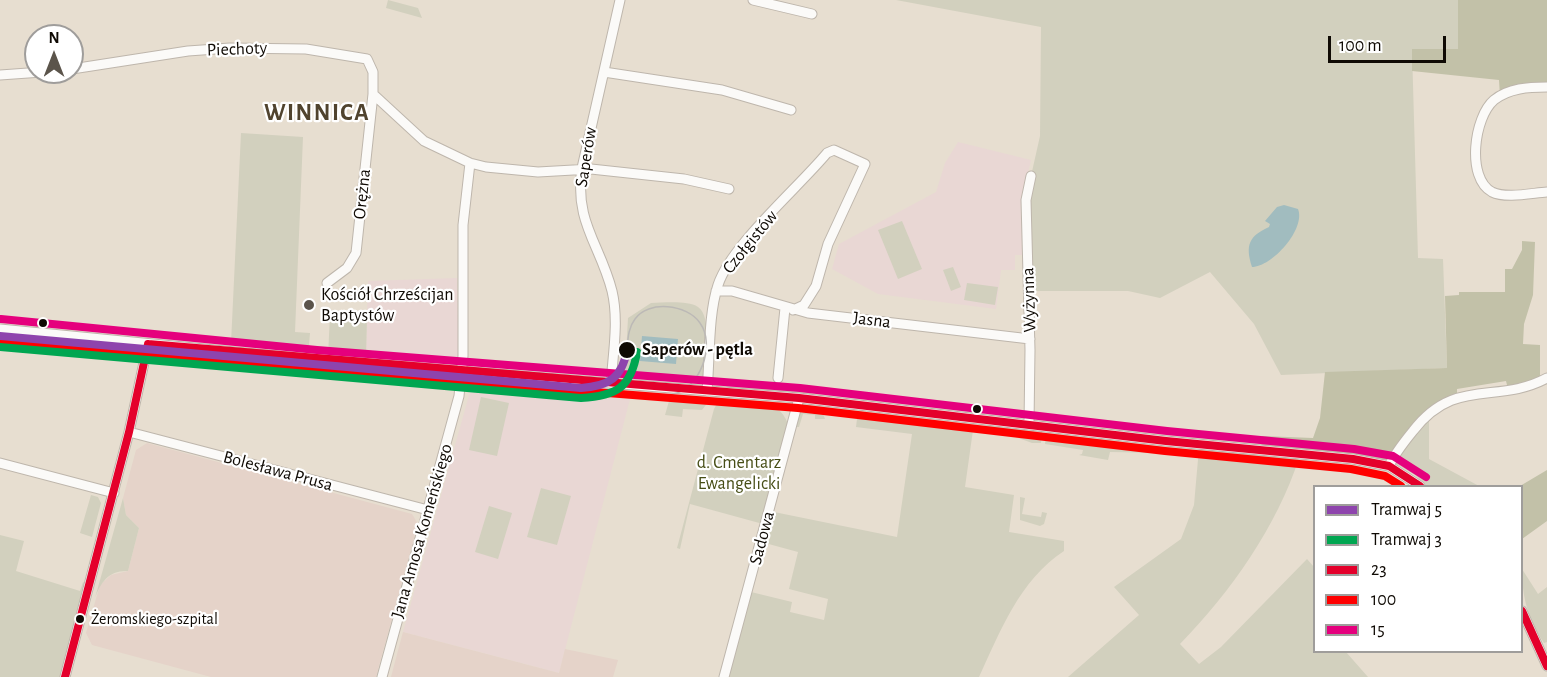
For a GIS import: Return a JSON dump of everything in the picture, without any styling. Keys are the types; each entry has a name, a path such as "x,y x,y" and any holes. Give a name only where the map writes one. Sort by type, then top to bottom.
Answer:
{"street":[{"name":"Saperów","path":"611,383 614,303 611,289 582,212 579,195 582,168 620,0"},
{"path":"753,0 812,14"},
{"name":"Piechoty","path":"84,67 201,50 306,49 367,59 372,68 373,94"},
{"path":"604,72 722,90 791,110"},
{"path":"0,75 24,73"},
{"path":"1547,87 1519,89 1494,100 1480,121 1476,148 1478,173 1489,190 1500,195 1547,192"},
{"path":"373,94 420,138 470,163 518,171 568,171 582,168 684,179 729,189"},
{"name":"Orężna","path":"327,283 347,268 356,253 373,94"},
{"name":"Czołgistów","path":"707,391 716,291 722,275 738,251 827,153 834,150 865,164 828,244 816,286 804,304 789,309"},
{"name":"Jana Amosa Komeńskiego","path":"382,677 461,384 463,225 470,163"},
{"name":"Wyżynna","path":"1029,424 1030,339 1026,200 1031,176"},
{"name":"Jasna","path":"716,291 732,291 789,309 1030,339"},
{"path":"778,378 789,309"},
{"path":"0,329 148,344 799,398 1245,450 1353,459 1389,466 1418,485"},
{"path":"65,677 114,493 142,374 148,362 148,344"},
{"path":"1389,466 1420,421 1443,402 1457,397 1535,384 1547,378"},
{"name":"Sadowa","path":"724,677 799,398"},
{"name":"Bolesława Prusa","path":"129,432 428,510"},
{"path":"0,463 114,493"},
{"path":"1523,615 1547,666"}],"shaded area":[{"path":"958,142 1031,160 1022,199 1025,255 1015,255 1015,270 1001,270 996,309 878,294 832,269 839,244 936,192 945,163"},
{"path":"457,278 459,360 366,354 368,281"},
{"path":"471,388 630,399 559,673 403,632"},
{"path":"147,443 412,514 418,524 376,677 211,677 92,645 86,633 100,585 111,575 128,571 139,528 126,515 123,498 136,450"},
{"path":"403,632 559,673 565,649 618,660 613,677 391,677"}],"green space":[{"path":"388,0 418,8 422,18 386,8"},
{"path":"896,0 1458,0 1458,49 1412,50 1418,258 1443,259 1447,368 1281,375 1254,324 1210,272 1160,298 1128,291 1029,291 1031,176 1040,136 1041,27"},
{"path":"1458,0 1547,0 1547,87 1500,96 1499,80 1412,71 1412,49 1458,49"},
{"path":"241,133 303,137 295,332 310,333 309,345 315,350 267,346 263,343 257,345 231,343"},
{"path":"902,221 922,269 898,279 878,230"},
{"path":"1522,241 1535,242 1533,295 1524,324 1523,344 1540,345 1540,382 1508,389 1506,381 1457,389 1457,397 1448,400 1391,461 1261,449 1262,436 1313,438 1320,418 1325,372 1447,368 1445,296 1459,295 1459,292 1505,292 1505,269 1512,269 1522,250"},
{"path":"953,267 961,287 951,291 943,270"},
{"path":"967,283 998,287 995,305 964,300"},
{"path":"651,303 688,303 703,312 707,330 704,380 633,376 625,372 628,318"},
{"path":"330,313 367,316 366,361 328,358"},
{"path":"727,384 812,392 811,395 726,388"},
{"path":"481,397 509,403 497,456 469,450"},
{"path":"685,397 709,401 702,410 683,409 682,417 665,415 669,401 679,401"},
{"name":"d. Cmentarz Ewangelicki","path":"719,400 769,404 777,408 788,424 763,524 690,504 680,549 677,548 714,409"},
{"path":"816,406 816,410 822,411 825,419 815,419 815,415 803,414 799,427 796,427 802,407"},
{"path":"858,411 908,421 970,424 973,430 965,487 1014,495 1009,532 1064,541 1064,551 1048,563 1023,592 1004,624 979,677 728,677 751,592 792,602 790,612 824,620 828,599 789,589 798,552 765,543 774,512 897,537 912,434 856,427"},
{"path":"1429,413 1429,459 1477,485 1425,485 1415,475 1391,461"},
{"path":"983,425 1042,432 1041,443 1032,443"},
{"path":"1046,433 1164,447 1164,449 1161,453 1110,452 1108,460 1079,455 1083,450 1045,444"},
{"path":"1199,448 1299,458 1278,508 1250,557 1217,603 1180,644 1199,664 1221,647 1307,559 1313,566 1313,653 1347,653 1368,677 1068,677 1139,615 1114,587 1181,539 1194,505"},
{"path":"1547,470 1547,521 1523,538 1523,485"},
{"path":"541,488 571,496 557,545 527,537"},
{"path":"91,495 98,497 101,503 92,537 80,533"},
{"path":"1020,497 1025,498 1022,514 1041,517 1042,512 1047,513 1044,524 1040,526 1020,520"},
{"path":"123,498 126,515 139,528 128,571 121,571 107,578 95,598"},
{"path":"489,506 512,513 498,559 475,552"},
{"path":"0,535 24,541 16,571 80,591 83,582 86,584 61,677 0,677"},
{"path":"1523,571 1538,594 1547,587 1547,642 1544,643 1527,608 1523,589"}],"water":[{"path":"1284,205 1298,209 1297,226 1292,236 1286,246 1269,261 1252,267 1249,253 1250,242 1257,234 1269,227 1270,224 1265,221 1277,207"},
{"path":"642,336 678,339 676,364 640,361"}],"tram line":[{"path":"581,388 641,395 673,394 683,390 691,384 703,365 706,354 705,332 694,317 677,308 649,309 641,313 633,322 627,350"},
{"name":"5","path":"0,336 581,388 599,385 613,379 622,367 627,350"},
{"name":"3","path":"0,347 581,398 604,395 620,388 631,374 637,352"}],"transit line":[{"name":"15","path":"1,319 317,350 800,388 1167,431 1354,449 1393,456 1426,477"},
{"name":"100","path":"0,340 315,370 798,408 1165,451 1351,469 1385,476 1399,485"},
{"name":"23","path":"148,344 799,398 1166,441 1353,459 1389,466 1418,485"},
{"name":"23","path":"65,677 129,432 148,344"},
{"name":"23","path":"1523,613 1547,666"}],"place":[{"name":"Kościół Chrześcijan Baptystów","path":"309,305"},
{"name":"Saperów - pętla","path":"627,350"},
{"name":"Żeromskiego-szpital","path":"80,619"}],"district":[{"name":"WINNICA","path":"317,113"}]}
